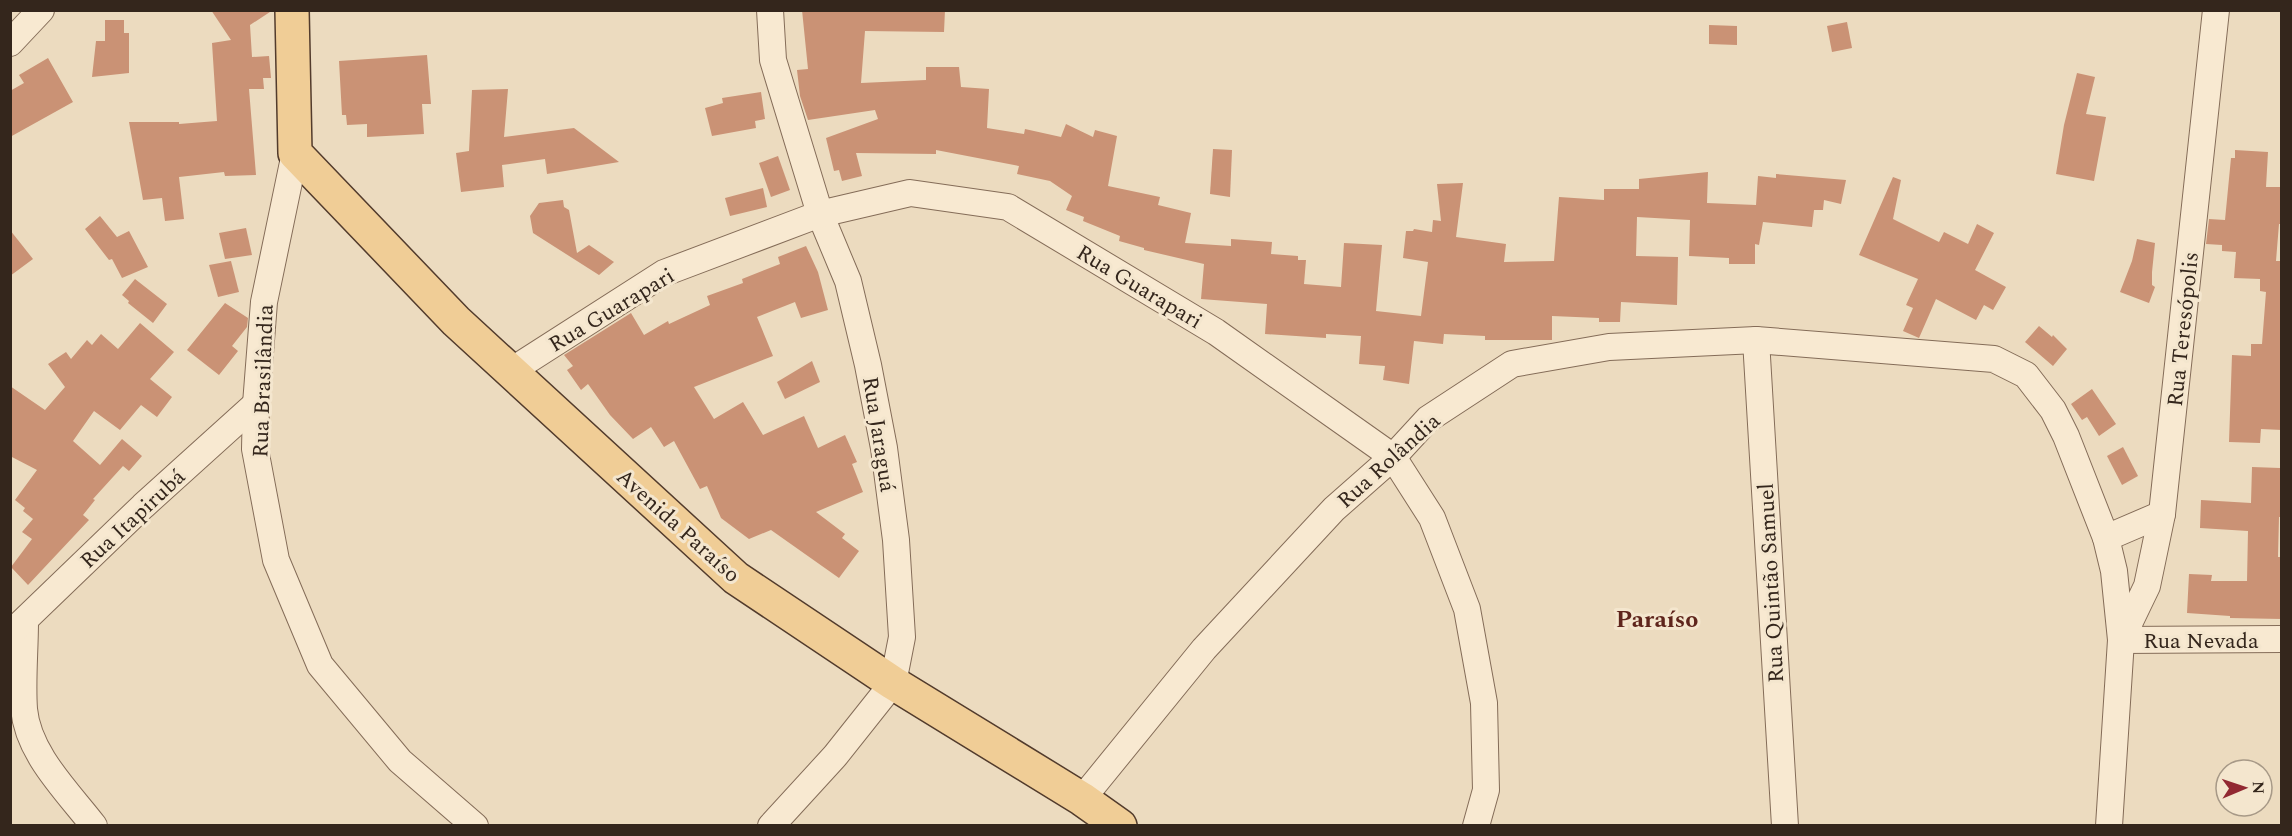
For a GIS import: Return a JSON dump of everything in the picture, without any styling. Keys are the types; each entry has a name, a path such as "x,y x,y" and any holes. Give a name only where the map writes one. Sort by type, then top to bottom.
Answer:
{"main road":[{"name":"Rua Brasilândia","path":"292,10 295,153"},
{"name":"Avenida Paraíso","path":"295,153 456,321 736,578 893,683 1082,799 1120,825"}],"street":[{"path":"10,43 41,10"},
{"name":"Rua Jaraguá","path":"770,10 773,60 820,214 848,281 868,365 884,448 896,540 902,637 893,683 835,756 771,825"},
{"name":"Rua Teresópolis","path":"2121,640 2147,586 2162,514 2216,10"},
{"name":"Rua Brasilândia","path":"295,153 264,302 256,404 255,449 276,560 320,665 400,760 475,825"},
{"name":"Rua Guarapari","path":"511,371 664,273 820,214 910,193 1008,207 1216,332 1393,457 1432,518 1467,609 1484,703 1486,790 1476,825"},
{"name":"Rua Rolândia","path":"1082,799 1204,649 1334,509 1393,457 1428,419 1512,364 1609,347 1756,340 1881,350"},
{"name":"Rua Quintão Samuel","path":"1756,340 1785,825"},
{"name":"Rua Teresópolis","path":"1881,350 1994,359 2026,375 2053,410 2066,436 2106,538 2114,571 2121,640 2109,825"},
{"name":"Rua Itapirubá","path":"18,628 143,506 256,404"},
{"path":"2106,538 2162,514"},
{"path":"18,628 24,711 31,735 43,760 94,825"},
{"name":"Rua Nevada","path":"2121,640 2282,639"}],"building":[{"path":"211,10 273,10 250,25 252,57 269,56 271,78 263,78 264,89 249,89 256,175 225,176 224,172 179,177 184,219 165,221 162,198 143,200 129,122 179,122 179,124 217,121 212,43 231,40"},
{"path":"802,10 945,10 944,32 865,31 861,83 926,80 926,67 959,67 961,87 989,89 987,128 1024,134 1025,129 1061,137 1066,124 1093,137 1095,130 1117,136 1108,186 1160,197 1158,205 1191,213 1185,243 1231,246 1231,239 1272,242 1271,254 1298,256 1298,260 1306,260 1304,284 1341,287 1344,243 1382,245 1376,311 1421,316 1428,262 1403,258 1406,231 1414,229 1432,232 1433,220 1441,221 1437,184 1463,183 1456,237 1506,244 1504,262 1554,261 1559,197 1604,200 1604,189 1639,189 1639,179 1708,172 1707,203 1756,205 1758,176 1776,178 1776,174 1846,180 1841,204 1824,200 1823,210 1814,210 1812,227 1763,222 1759,245 1755,244 1755,264 1729,264 1729,258 1689,256 1690,220 1637,217 1636,256 1678,257 1677,305 1621,302 1620,322 1599,322 1599,318 1552,316 1552,340 1485,340 1485,336 1444,334 1443,344 1414,341 1409,384 1383,380 1385,366 1359,364 1361,336 1326,334 1326,338 1265,334 1267,304 1201,299 1204,264 1144,250 1144,248 1119,241 1120,236 1083,221 1084,217 1066,210 1072,196 1050,181 1017,174 1019,166 936,150 936,154 856,153 862,176 842,181 839,170 834,171 826,138 878,119 875,110 808,120 800,96 797,70 808,69"},
{"path":"105,20 124,20 124,33 129,33 129,73 92,77 96,41 105,41"},
{"path":"1847,22 1852,48 1832,52 1827,26"},
{"path":"1709,25 1737,26 1737,45 1709,44"},
{"path":"427,55 431,104 422,104 424,134 367,137 367,124 347,125 346,115 342,115 339,61"},
{"path":"48,58 73,102 10,137 10,91 24,83 19,75"},
{"path":"2077,73 2095,77 2086,114 2106,117 2094,181 2056,174 2064,125"},
{"path":"508,89 504,137 574,128 619,162 547,174 545,159 502,165 504,187 461,192 456,153 469,151 472,90"},
{"path":"761,92 765,119 755,121 756,128 712,136 705,108 723,103 722,98"},
{"path":"1213,149 1232,150 1230,197 1210,194"},
{"path":"2235,150 2268,152 2266,187 2282,187 2282,224 2279,224 2276,261 2282,261 2282,430 2261,429 2260,443 2229,442 2232,355 2251,356 2251,344 2262,344 2266,292 2260,291 2260,279 2234,278 2236,252 2222,251 2222,245 2206,244 2209,219 2225,220 2231,158 2235,158"},
{"path":"778,156 790,190 771,197 759,163"},
{"path":"1893,177 1901,180 1893,219 1939,242 1944,232 1968,244 1977,224 1994,233 1975,270 2006,287 1993,310 1984,305 1976,320 1936,299 1919,338 1903,331 1913,308 1906,305 1918,279 1859,255"},
{"path":"763,188 767,207 730,216 725,198"},
{"path":"563,200 564,207 569,210 577,253 589,245 614,262 599,275 533,233 530,216 539,203"},
{"path":"100,216 117,237 129,231 148,267 122,278 112,259 109,260 85,229"},
{"path":"246,228 252,255 225,259 219,233"},
{"path":"10,230 33,259 10,276"},
{"path":"2137,239 2155,243 2152,285 2155,287 2149,303 2120,292 2132,261"},
{"path":"806,246 818,272 828,310 801,318 795,302 757,317 773,356 694,387 714,419 743,402 763,435 804,416 818,448 845,435 857,462 852,464 863,492 816,512 845,534 842,538 859,551 839,578 771,530 749,539 721,518 707,486 700,489 674,441 664,447 651,427 633,439 610,415 588,384 581,390 567,370 573,366 564,355 631,313 644,335 668,321 669,324 710,305 707,296 743,283 742,279 780,264 778,257"},
{"path":"231,261 239,292 218,297 209,265"},
{"path":"135,279 167,304 153,323 128,303 129,301 122,295"},
{"path":"225,303 248,318 247,327 232,346 238,351 219,375 187,350"},
{"path":"140,323 174,352 150,379 172,397 157,417 141,405 120,430 94,411 73,441 100,465 122,439 142,456 129,471 123,466 93,499 95,500 83,515 89,520 28,585 11,567 32,539 22,532 33,519 15,500 37,470 10,456 10,386 45,410 65,387 48,364 66,352 71,359 87,340 92,345 101,334 118,349"},
{"path":"2039,326 2052,337 2053,335 2067,349 2053,366 2025,342"},
{"path":"812,361 820,382 785,399 777,382"},
{"path":"2092,389 2116,424 2099,436 2087,417 2082,420 2071,404"},
{"path":"2123,447 2138,476 2122,485 2107,456"},
{"path":"2252,467 2280,468 2282,517 2279,517 2278,557 2282,557 2282,619 2230,618 2230,616 2187,613 2189,574 2212,575 2211,581 2247,581 2248,531 2200,528 2201,500 2251,503"}],"district":[{"name":"Paraíso","path":"1657,619"}]}
